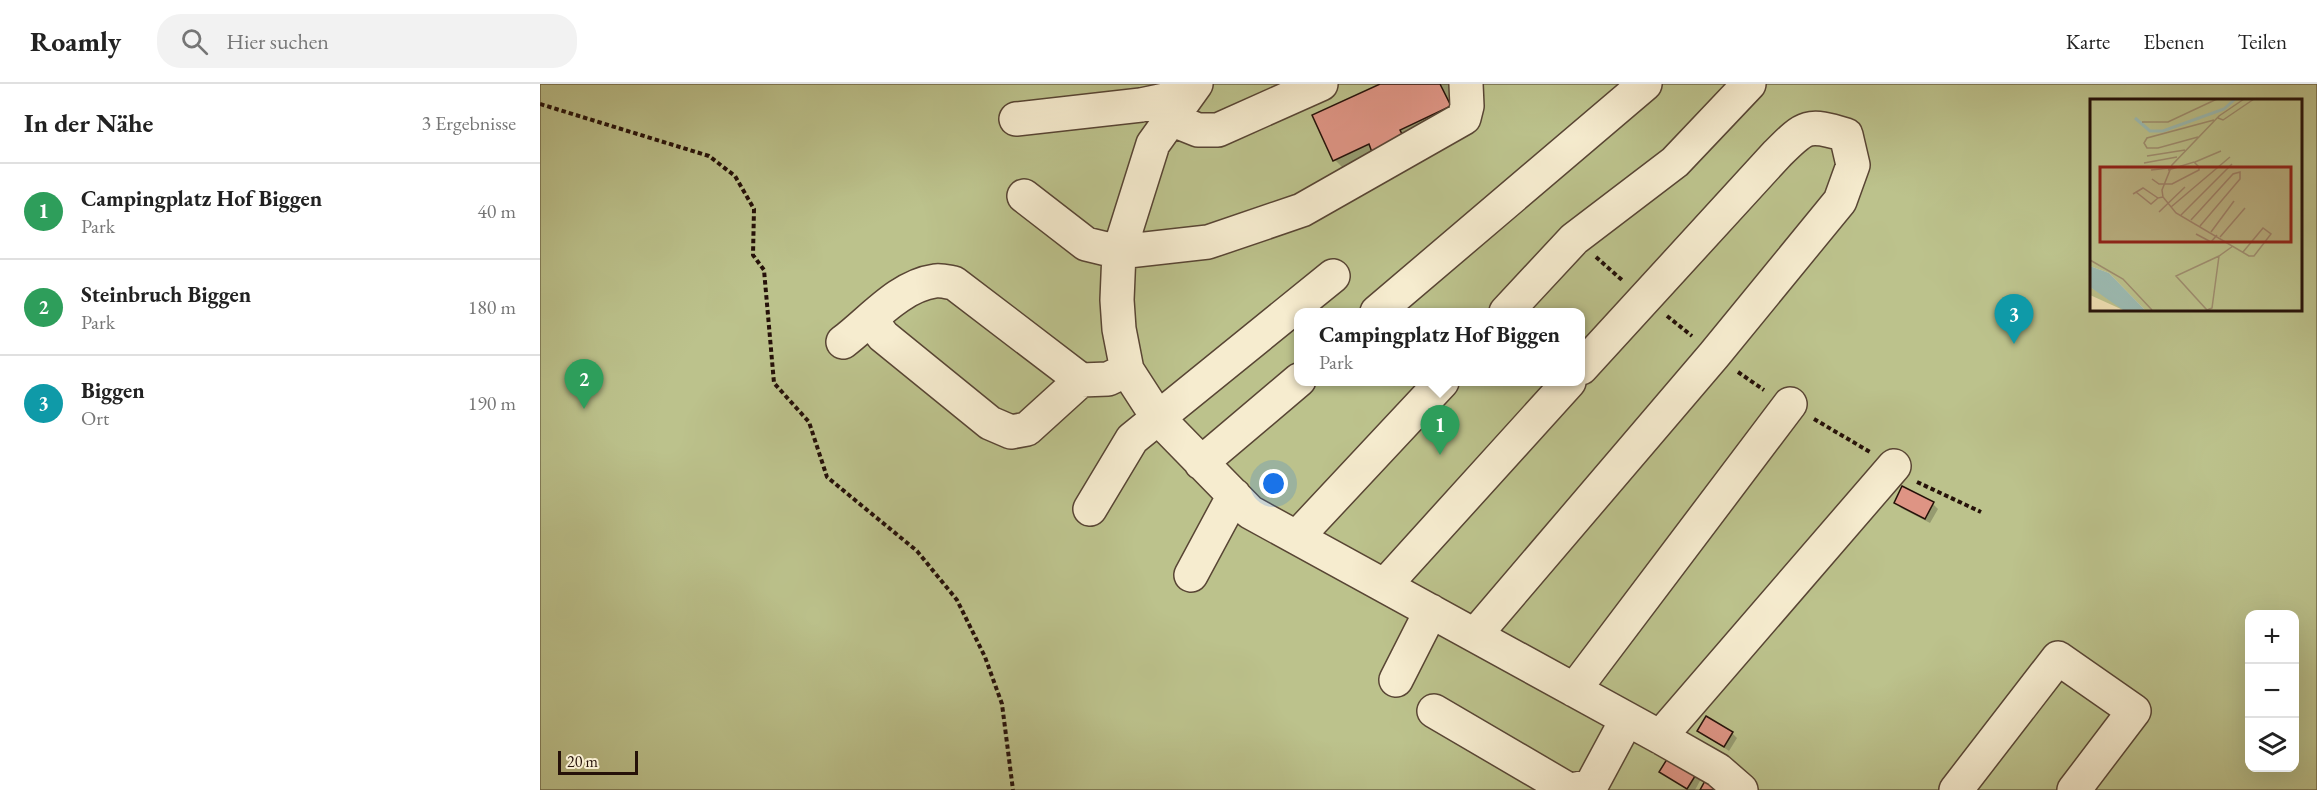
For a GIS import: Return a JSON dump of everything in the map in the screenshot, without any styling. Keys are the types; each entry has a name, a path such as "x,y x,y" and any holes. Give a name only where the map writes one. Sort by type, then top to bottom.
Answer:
{"lane":[{"path":"1186,98 1183,124 1198,130 1218,130 1322,84"},
{"path":"1024,196 1086,244 1119,252 1209,242 1302,210 1464,118 1467,106 1466,84"},
{"path":"1382,308 1645,84"},
{"path":"1510,308 1574,239 1675,162 1749,84"},
{"path":"1016,118 1186,98"},
{"path":"1186,98 1153,144 1119,252 1117,310 1127,370 1158,418 1250,512 1660,737 1718,770 1741,790"},
{"path":"1475,635 1714,355 1840,201 1853,165 1846,135 1820,127 1801,130 1585,364"},
{"path":"1090,509 1132,439 1333,276"},
{"path":"843,342 889,303 918,286 937,280 954,283 1081,380 1108,379 1127,370"},
{"path":"871,320 883,336 990,423 1011,432 1027,429 1081,380"},
{"path":"1201,463 1294,384"},
{"path":"1296,537 1437,386"},
{"path":"1384,585 1564,386"},
{"path":"1574,690 1790,404"},
{"path":"1660,737 1894,466"},
{"path":"1191,575 1234,495"},
{"path":"1396,680 1431,611"},
{"path":"1956,790 2058,658 2134,711 2074,790"},
{"path":"1434,711 1570,790 1591,786 1627,719"}],"path":[{"path":"540,104 709,156 735,176 754,209 753,255 764,270 774,382 809,423 827,477 917,551 957,600 985,657 1002,704 1013,790"}],"green space":[{"path":"540,84 2317,84 2317,790 540,790"}],"building":[{"path":"1380,84 1440,84 1451,106 1400,130 1405,140 1373,155 1369,144 1333,161 1312,115"},
{"path":"1902,486 1934,502 1925,519 1894,503"},
{"path":"1706,716 1733,732 1724,747 1697,731"},
{"path":"1669,756 1697,773 1687,789 1659,772"},
{"path":"1706,779 1726,790 1700,790"}],"place":[{"name":"Biggen","path":"2014,344"},
{"name":"Steinbruch Biggen","path":"584,409"},
{"name":"Campingplatz Hof Biggen","path":"1440,455"}]}
